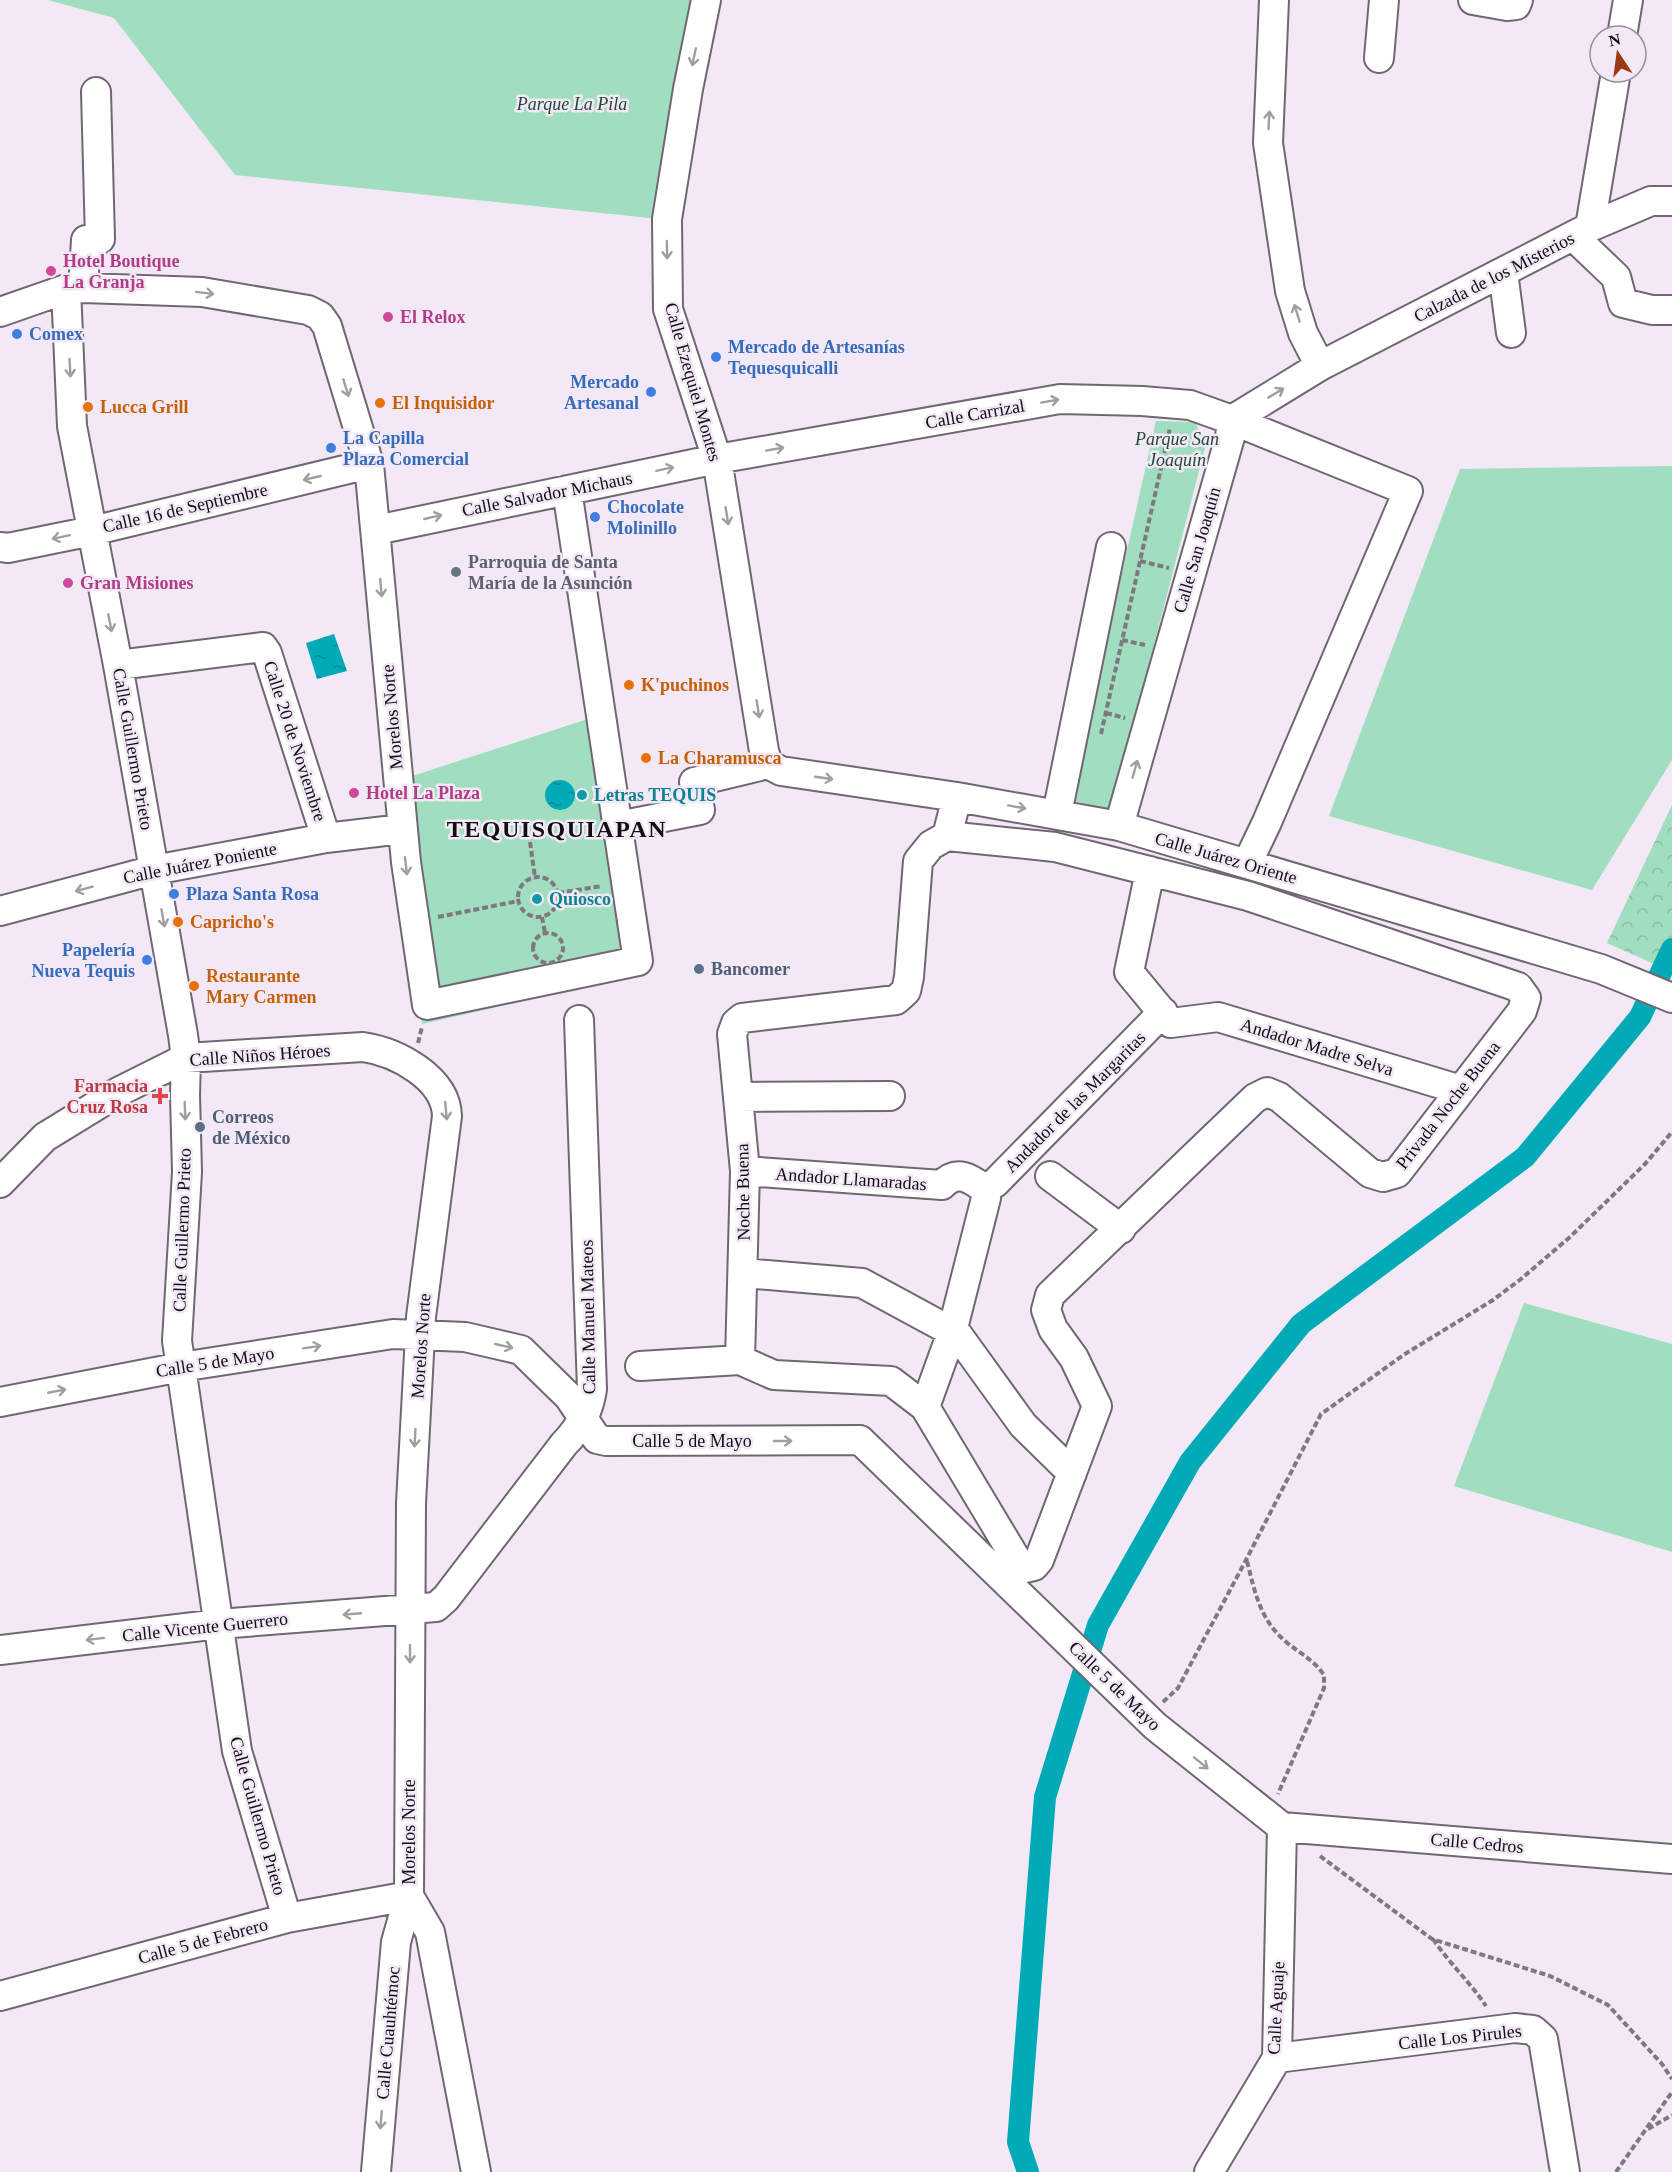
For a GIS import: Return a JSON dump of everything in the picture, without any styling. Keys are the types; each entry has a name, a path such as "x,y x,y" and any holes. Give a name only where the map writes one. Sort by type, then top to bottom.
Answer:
{"street":[{"name":"Calle Ezequiel Montes","path":"706,0 688,89 667,219 668,309 717,459 764,751 768,764"},
{"path":"1232,420 1320,366 1303,333 1290,291 1268,143 1274,0"},
{"path":"1378,58 1384,0"},
{"path":"1473,0 1507,6 1516,5 1518,0"},
{"path":"1624,24 1628,0"},
{"path":"1613,84 1581,231 1616,277 1623,303 1652,310 1672,310"},
{"name":"Calle Guillermo Prieto","path":"96,92 100,239 86,240 74,288 72,426 118,665 186,1058 187,1172 177,1341 237,1751 287,1918"},
{"name":"Calzada de los Misterios","path":"1320,366 1581,231 1651,201 1672,201"},
{"path":"1503,272 1511,333"},
{"path":"0,312 74,288"},
{"name":"Morelos Norte","path":"74,288 202,292 308,310 320,316 327,326 369,464 402,829 428,1005"},
{"name":"Calle Carrizal","path":"717,459 1060,399 1176,404 1190,405 1232,420 1408,491 1247,864"},
{"name":"Calle San Joaquín","path":"1119,826 1232,420"},
{"name":"Calle Salvador Michaus","path":"376,530 717,459"},
{"name":"Calle 16 de Septiembre","path":"0,547 8,548 92,531 369,464"},
{"path":"428,1005 638,961 567,490"},
{"path":"1057,814 1111,547"},
{"name":"Calle 20 de Noviembre","path":"118,665 263,647 267,652 326,838"},
{"path":"618,826 700,810 694,782 768,764"},
{"name":"Calle Juárez Oriente","path":"768,764 781,771 957,797 1119,826 1601,969 1672,998"},
{"path":"947,836 957,797"},
{"name":"Calle Juárez Poniente","path":"0,910 154,870 326,838 402,829"},
{"name":"Privada Noche Buena","path":"925,1407 1019,1564 1026,1568 1034,1566 1039,1560 1097,1406 1074,1358 1053,1329 1046,1310 1050,1295 1256,1098 1266,1092 1279,1097 1370,1173 1383,1177 1397,1173 1522,1011 1526,998 1518,987 1248,896 1055,847 947,836"},
{"name":"Noche Buena","path":"740,1360 745,1171 732,1034 736,1023 742,1018 896,999 906,991 918,861 931,845 947,836"},
{"path":"1150,871 1129,972 1167,1018"},
{"name":"Andador Madre Selva","path":"1167,1018 1218,1017 1461,1090"},
{"name":"Andador de las Margaritas","path":"985,1189 1167,1018"},
{"name":"Calle Manuel Mateos","path":"410,1609 436,1607 446,1598 564,1444 576,1432 590,1405 592,1389 579,1020"},
{"name":"Calle Niños Héroes","path":"0,1183 45,1137 120,1091 186,1058 363,1047 381,1050 413,1065"},
{"name":"Morelos Norte","path":"413,1065 439,1091 447,1104 447,1116 421,1317 411,1503 408,1896 430,1932 476,2172"},
{"path":"738,1097 890,1096"},
{"name":"Andador Llamaradas","path":"745,1171 942,1185 958,1175 968,1177 985,1189"},
{"path":"1050,1176 1121,1229"},
{"path":"640,1366 740,1360 774,1375 891,1381 925,1407 952,1332 986,1198 985,1189"},
{"path":"744,1273 862,1283 958,1335 1023,1425 1072,1473"},
{"name":"Calle 5 de Mayo","path":"0,1402 181,1367 393,1334 465,1337 521,1350 569,1397 597,1439 606,1441 860,1440 1148,1719 1275,1822"},
{"name":"Calle Vicente Guerrero","path":"0,1650 219,1624 410,1609"},
{"name":"Calle Cedros","path":"1275,1822 1672,1859"},
{"name":"Calle Aguaje","path":"1209,2172 1276,2058 1275,1822"},
{"name":"Calle 5 de Febrero","path":"0,1996 287,1918 408,1896"},
{"name":"Calle Cuauhtémoc","path":"376,2172 396,1942 408,1896"},
{"name":"Calle Los Pirules","path":"1276,2058 1515,2028 1533,2030 1543,2039 1565,2172"}],"path":[{"path":"1099,745 1176,404"},
{"path":"530,842 535,877"},
{"path":"535,877 550,880 558,893 558,902 554,911 542,917 529,915 522,910 518,901 521,886 535,877"},
{"path":"558,893 626,882"},
{"path":"414,921 518,901"},
{"path":"542,917 545,933"},
{"path":"545,933 555,935 562,942 560,957 546,963 538,959 533,951 537,938 545,933"},
{"path":"413,1065 428,1005"},
{"path":"1148,1719 1178,1688 1321,1414 1405,1354 1493,1300 1521,1279 1570,1237 1645,1164 1672,1132"},
{"path":"1246,1560 1262,1613 1285,1641 1314,1662 1324,1675 1324,1688 1275,1822"},
{"path":"1319,1855 1432,1939 1445,1958 1479,1996 1488,2010 1493,2031"},
{"path":"1432,1939 1550,1976 1608,2005 1662,2064 1672,2079"},
{"path":"1616,2172 1672,2092"},
{"path":"1645,2131 1672,2115"}],"green space":[{"name":"Parque La Pila","path":"48,0 699,0 659,219 235,175 114,18"},
{"name":"Parque San Joaquín","path":"1156,421 1195,422 1206,444 1111,811 1071,800"},
{"path":"1672,466 1672,760 1592,890 1329,816 1460,469"},
{"path":"594,717 647,973 422,1024 400,780"},
{"path":"1672,805 1672,972 1607,943"},
{"path":"1524,1303 1672,1344 1672,1552 1454,1486"}],"water":[{"path":"334,634 347,671 317,679 306,643"},
{"path":"560,780 571,784 575,795 571,806 560,810 549,806 545,795 549,784"}],"waterway":[{"path":"1028,2172 1018,2142 1045,1797 1098,1625 1190,1462 1301,1324 1525,1157 1640,1017 1672,949"}],"place":[{"name":"Hotel Boutique La Granja","path":"51,271"},
{"name":"El Relox","path":"388,317"},
{"name":"Comex","path":"17,334"},
{"name":"Mercado de Artesanías Tequesquicalli","path":"716,357"},
{"name":"Mercado Artesanal","path":"651,392"},
{"name":"El Inquisidor","path":"380,403"},
{"name":"Lucca Grill","path":"88,407"},
{"name":"La Capilla Plaza Comercial","path":"331,448"},
{"name":"Chocolate Molinillo","path":"595,517"},
{"name":"Parroquia de Santa María de la Asunción","path":"456,572"},
{"name":"Gran Misiones","path":"68,583"},
{"name":"K'puchinos","path":"629,685"},
{"name":"La Charamusca","path":"646,758"},
{"name":"Hotel La Plaza","path":"354,793"},
{"name":"Letras TEQUIS","path":"582,795"},
{"name":"Plaza Santa Rosa","path":"174,894"},
{"name":"Quiosco","path":"537,899"},
{"name":"Capricho's","path":"178,922"},
{"name":"Papelería Nueva Tequis","path":"147,960"},
{"name":"Bancomer","path":"699,969"},
{"name":"Restaurante Mary Carmen","path":"194,986"},
{"name":"Farmacia Cruz Rosa","path":"160,1096"},
{"name":"Correos de México","path":"200,1127"}],"district":[{"name":"TEQUISQUIAPAN","path":"557,829"}]}
